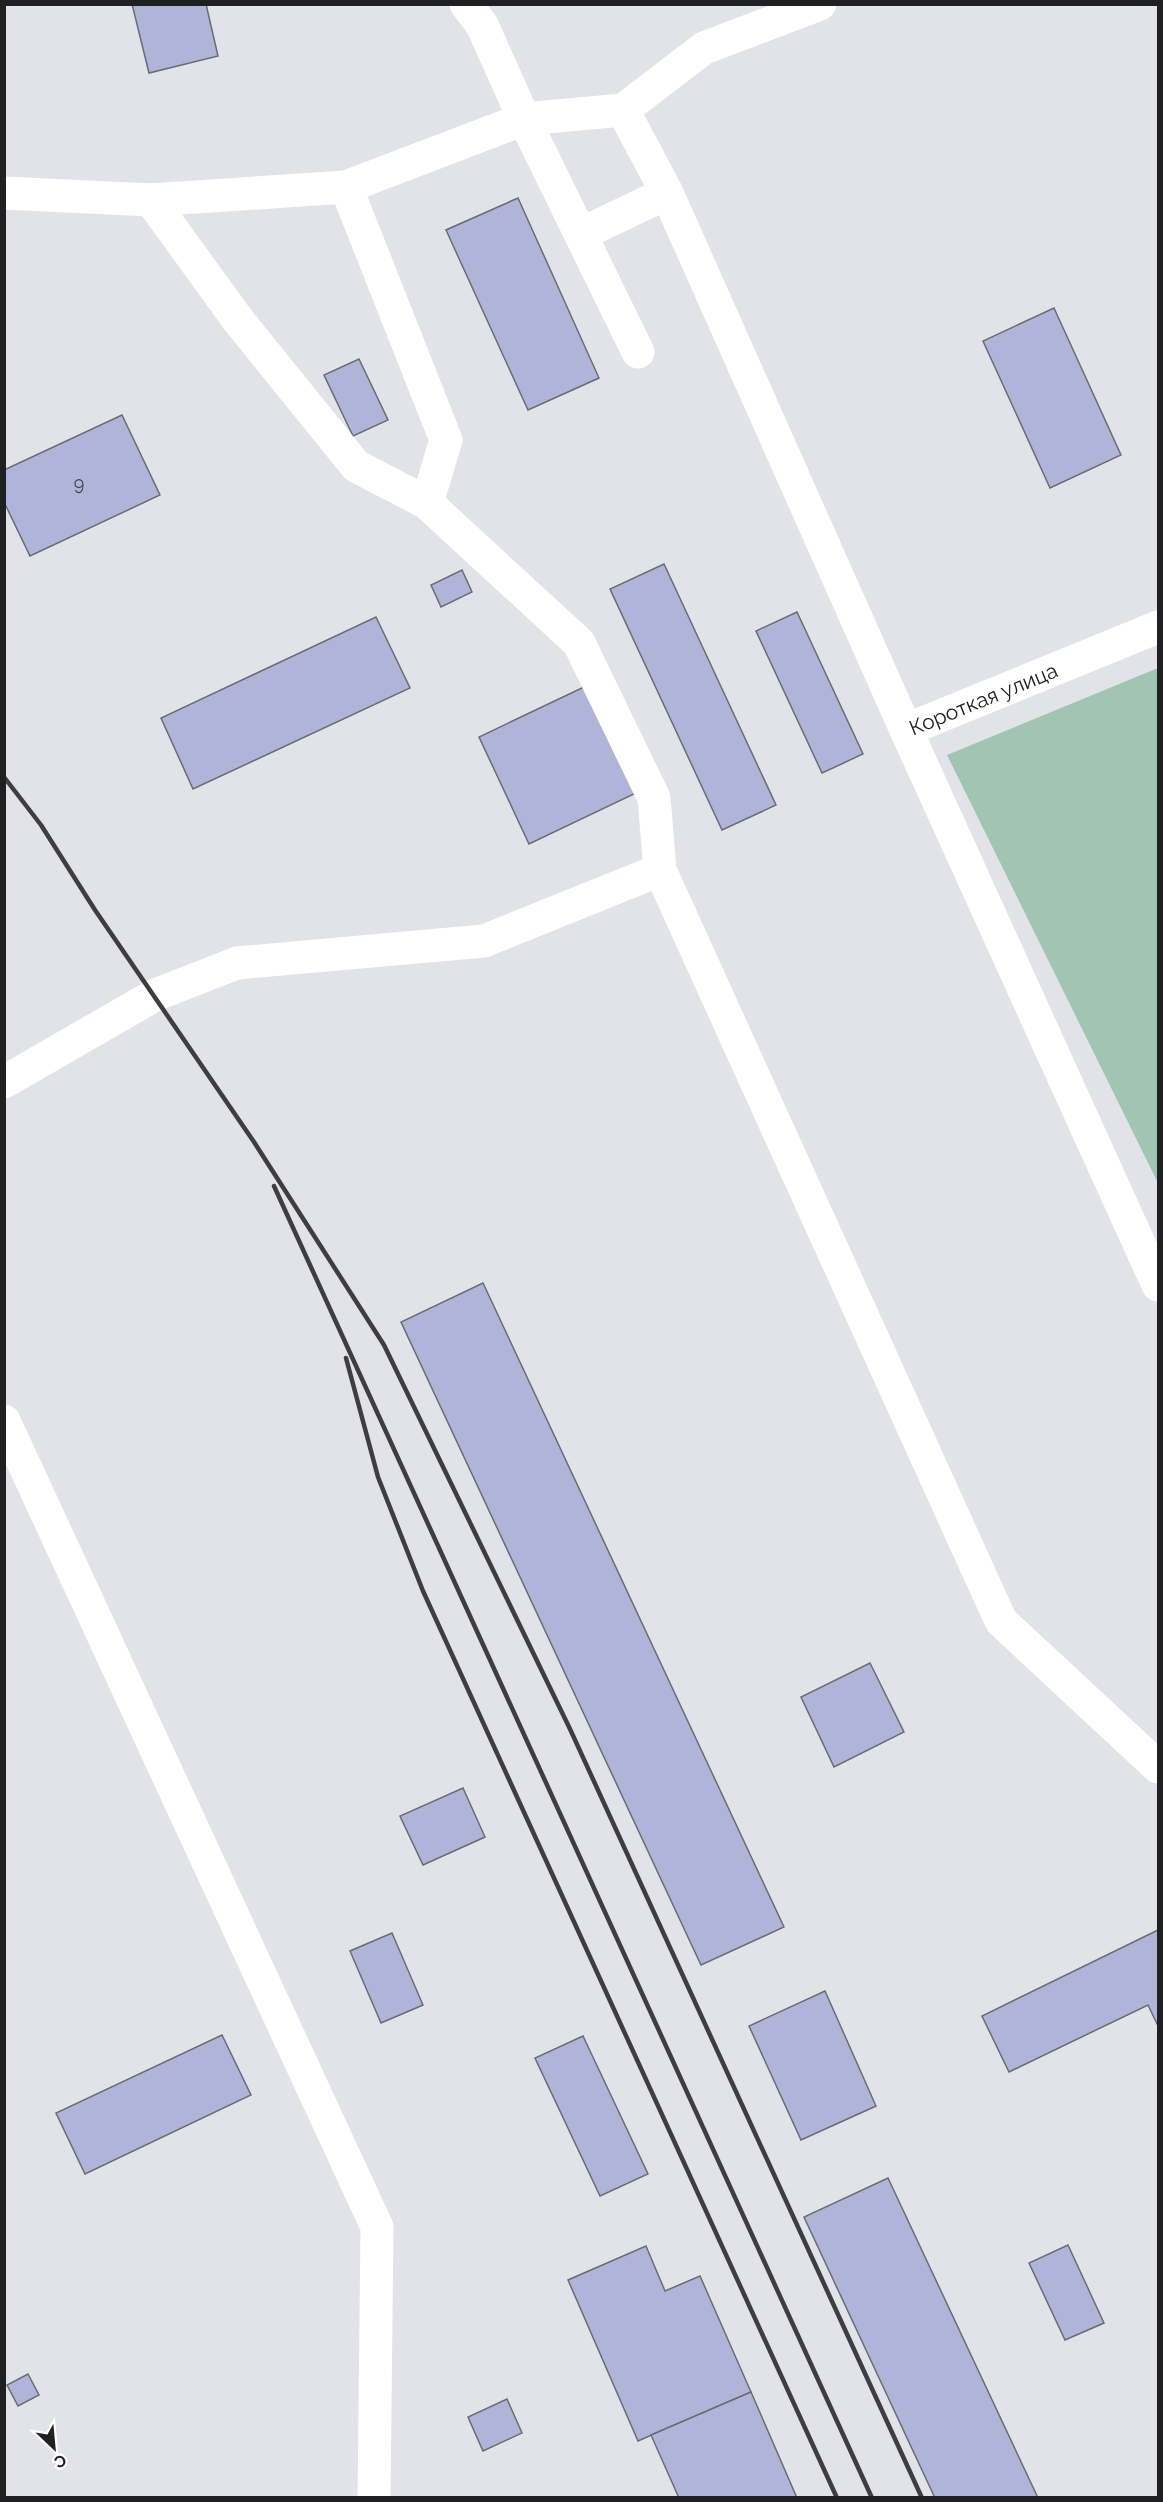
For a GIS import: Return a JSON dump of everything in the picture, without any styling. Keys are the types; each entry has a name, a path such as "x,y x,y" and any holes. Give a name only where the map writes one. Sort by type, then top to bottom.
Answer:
{"street":[{"path":"466,4 482,25 524,119 638,352"},
{"path":"4,193 151,200 346,187 524,119 623,110 704,48 820,4"},
{"name":"Короткая улица","path":"623,110 667,193 906,730 1158,627"},
{"path":"346,187 446,440 427,503"},
{"path":"581,234 667,193"},
{"path":"151,200 238,320 356,466 427,503 579,644 654,798 660,870 1001,1621 1158,1767"},
{"path":"906,730 1158,1285"},
{"path":"4,1082 155,995 237,963 484,941 660,870"},
{"path":"4,1421 377,2227 374,2498"}],"green space":[{"path":"1158,668 1158,1183 947,755"}],"building":[{"path":"132,4 206,4 218,56 149,73"},
{"path":"518,198 599,378 528,410 446,230"},
{"path":"1054,308 1121,455 1050,488 983,341"},
{"path":"359,359 388,420 353,436 324,375"},
{"path":"122,415 160,495 30,556 4,502 4,470"},
{"path":"664,564 776,805 722,830 610,589"},
{"path":"462,570 472,592 441,607 431,585"},
{"path":"797,612 863,754 822,773 756,631"},
{"path":"376,617 410,688 193,789 161,718"},
{"path":"586,686 636,793 529,844 479,737"},
{"path":"483,1283 784,1927 701,1965 401,1322"},
{"path":"870,1663 904,1732 834,1767 801,1697"},
{"path":"463,1788 485,1837 423,1865 400,1816"},
{"path":"1158,1930 1158,2026 1148,2005 1009,2072 982,2016"},
{"path":"392,1933 423,2005 381,2023 350,1951"},
{"path":"825,1991 876,2106 801,2140 749,2026"},
{"path":"222,2035 251,2095 85,2174 56,2113"},
{"path":"583,2036 648,2174 600,2196 535,2058"},
{"path":"888,2178 1038,2498 935,2498 804,2217"},
{"path":"1068,2245 1104,2323 1065,2340 1029,2263"},
{"path":"646,2246 665,2291 700,2276 751,2392 638,2441 568,2280"},
{"path":"28,2374 39,2395 18,2406 7,2385"},
{"path":"751,2392 797,2498 679,2498 651,2435"},
{"path":"507,2399 522,2433 483,2451 468,2417"}],"railway":[{"path":"4,777 41,825 95,910 254,1142 384,1345 570,1729 922,2498"},
{"path":"274,1186 872,2498"},
{"path":"346,1358 378,1477 423,1591 837,2498"}]}
